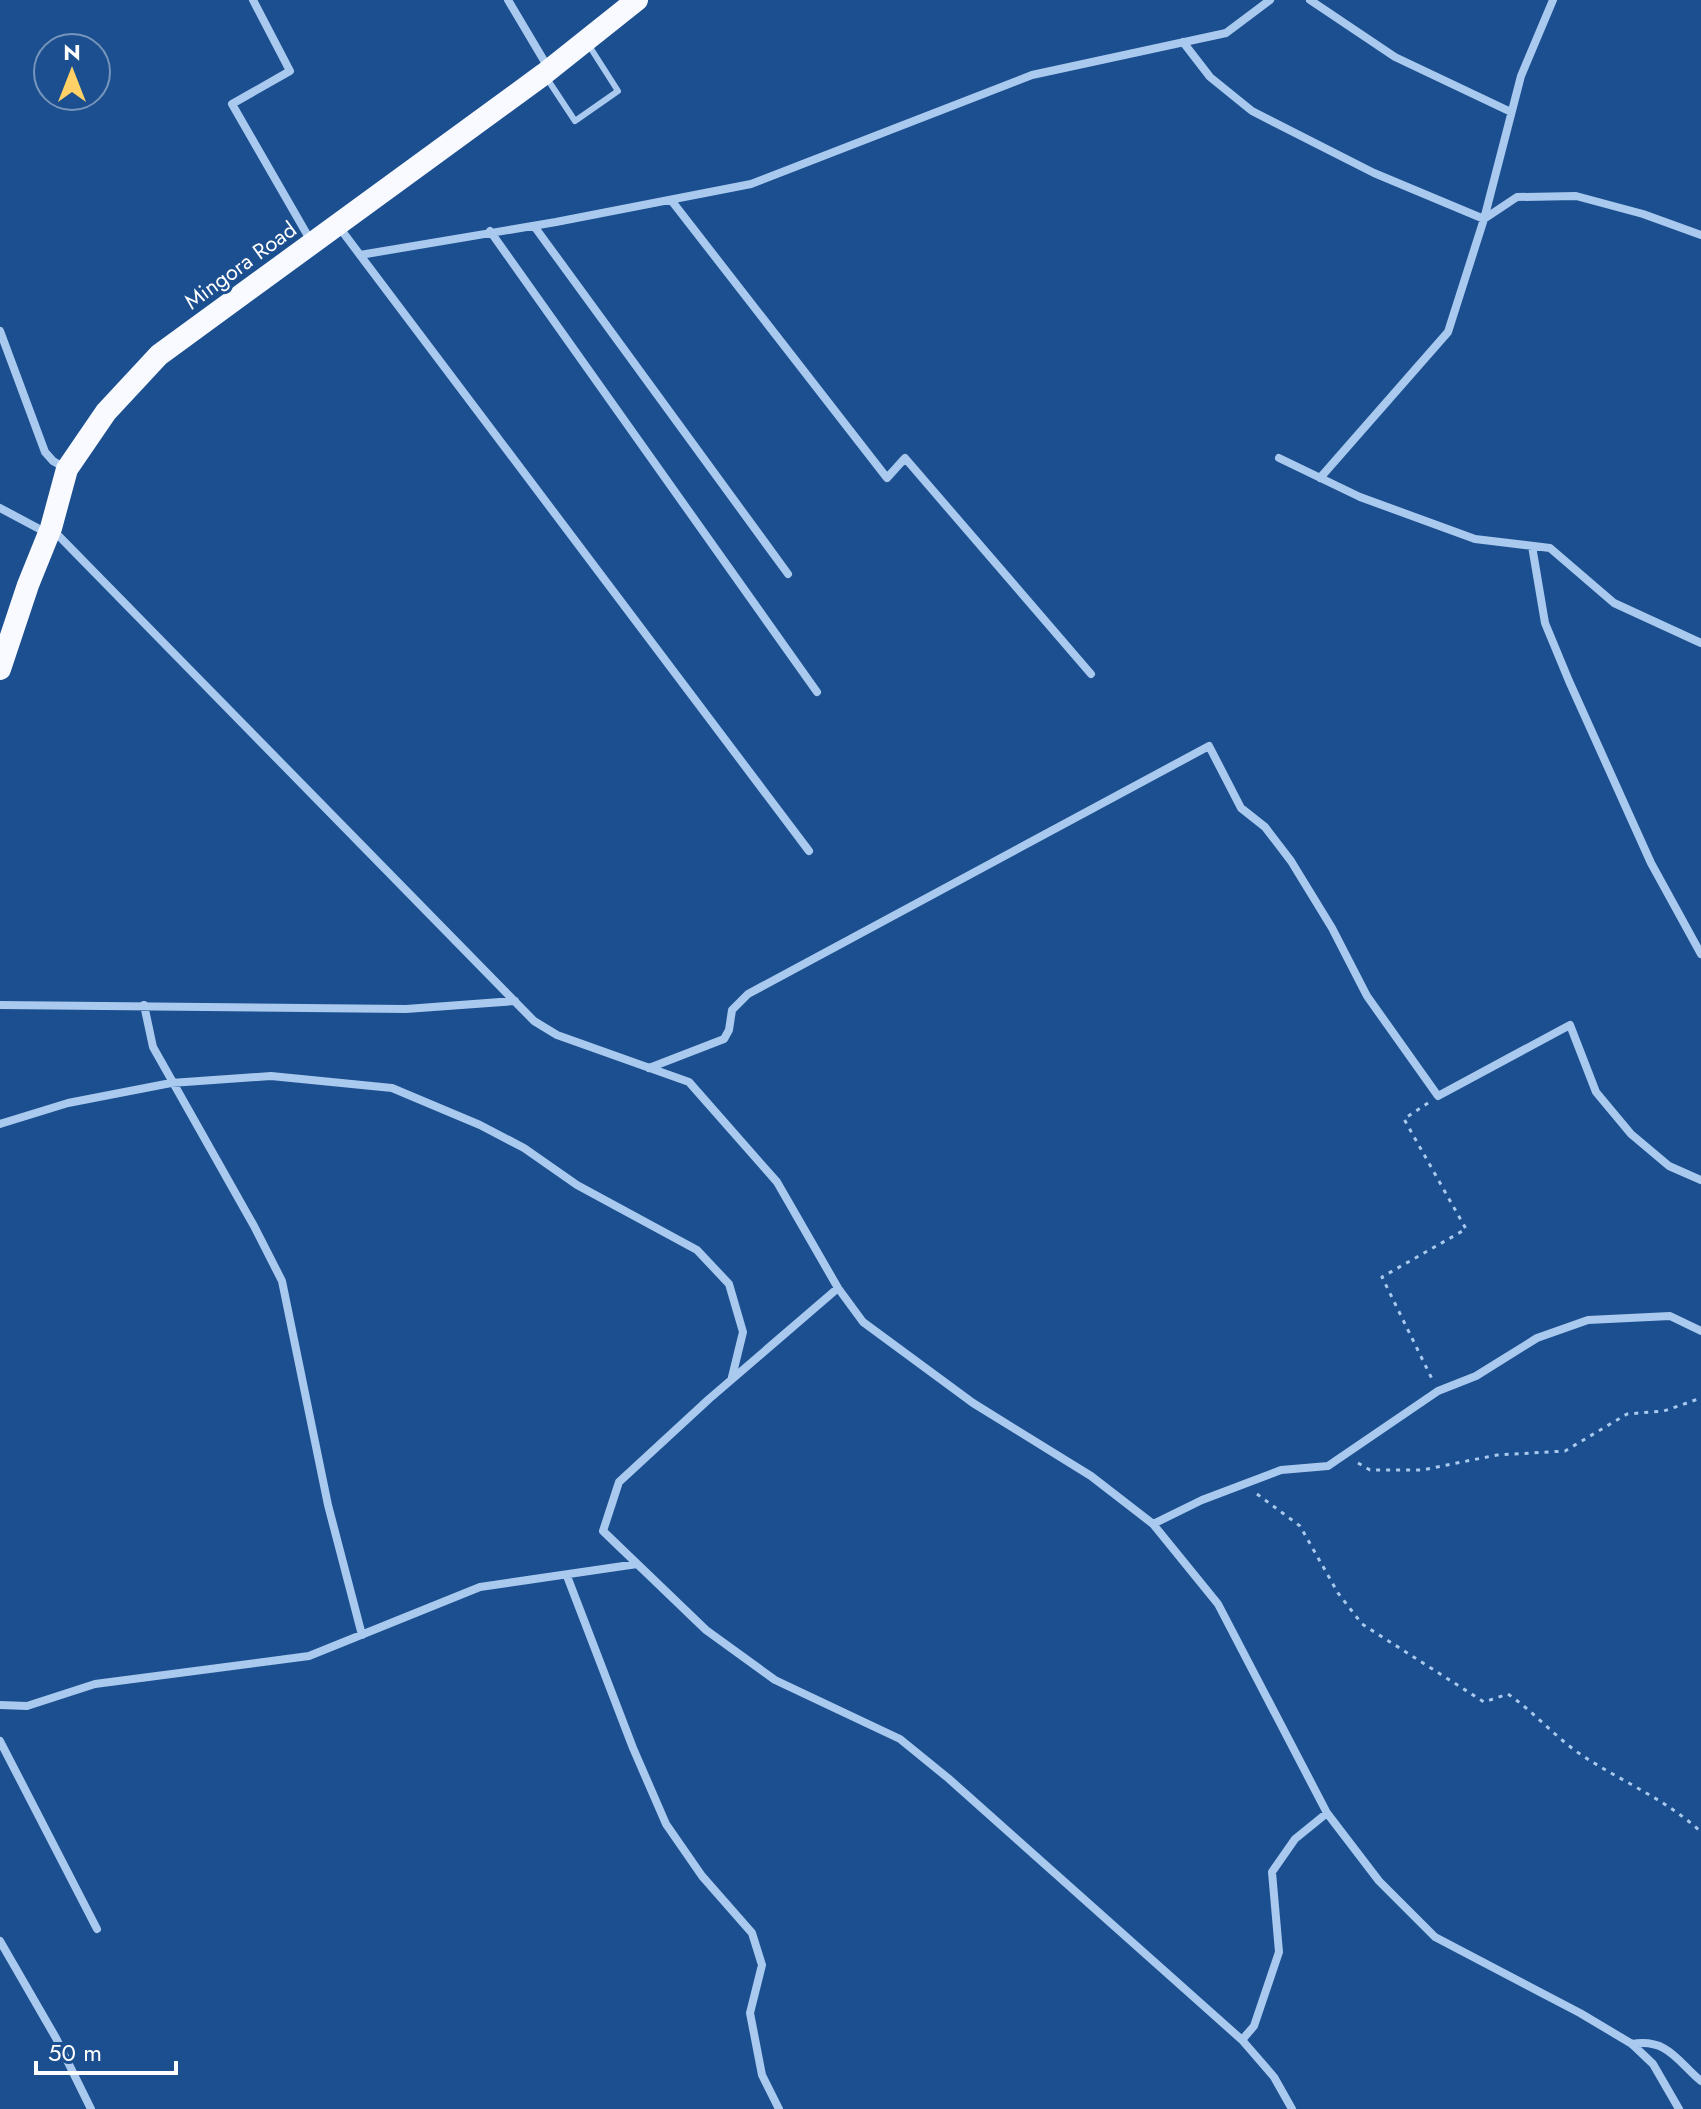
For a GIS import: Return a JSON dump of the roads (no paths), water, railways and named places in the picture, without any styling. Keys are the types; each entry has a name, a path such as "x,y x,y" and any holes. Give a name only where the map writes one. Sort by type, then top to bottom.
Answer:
{"highway":[{"name":"Mingora Road","path":"0,669 50,531 67,469 106,412 159,355 546,72 637,0"}],"street":[{"path":"253,0 290,71 232,104 313,244"},
{"path":"508,0 546,72"},
{"path":"360,255 534,226 751,184 1032,75 1226,33 1270,0"},
{"path":"1310,0 1395,57 1511,112"},
{"path":"1320,478 1448,332 1484,219 1521,76 1553,0"},
{"path":"1183,42 1210,77 1252,111 1374,173 1484,219"},
{"path":"1484,219 1517,197 1576,196 1643,214 1701,235"},
{"path":"671,200 887,478 905,458 1091,674"},
{"path":"338,226 809,851"},
{"path":"534,226 788,574"},
{"path":"490,231 817,692"},
{"path":"0,331 45,452 67,469"},
{"path":"1279,458 1360,497 1475,539 1550,548 1614,603 1701,643"},
{"path":"0,508 50,531 534,1021 557,1035 689,1082 777,1182 838,1288 863,1322 973,1403 1091,1476 1153,1524 1218,1604 1327,1813 1379,1881 1435,1937 1580,2013 1632,2044 1653,2064 1679,2109"},
{"path":"1532,546 1545,623 1569,681 1651,863 1701,954"},
{"path":"649,1068 724,1039 729,1030 732,1010 748,994 1209,746 1241,808 1265,827 1291,861 1332,928 1367,996 1438,1096 1570,1025 1596,1092 1631,1134 1669,1166 1701,1180"},
{"path":"0,1005 406,1009 515,1001"},
{"path":"144,1005 153,1047 282,1281 328,1505 362,1635"},
{"path":"0,1124 68,1103 171,1083 271,1076 392,1088 480,1125 524,1148 577,1185 697,1250 729,1284 743,1332 732,1379"},
{"path":"838,1288 619,1482 603,1531 706,1630 775,1680 900,1739 948,1778 1242,2040 1274,2077 1292,2109"},
{"path":"1153,1524 1202,1500 1281,1470 1328,1466 1438,1391 1476,1376 1537,1338 1588,1320 1670,1316 1701,1331"},
{"path":"0,1705 27,1706 95,1684 309,1656 480,1587 637,1564"},
{"path":"567,1576 666,1824 702,1876 752,1933 762,1965 750,2013 762,2075 779,2109"},
{"path":"0,1741 97,1929"},
{"path":"1242,2040 1254,2026 1279,1952 1272,1872 1295,1839 1327,1813"},
{"path":"0,1941 56,2038 91,2109"},
{"path":"1632,2044 1647,2042 1678,2056 1701,2081"}],"lane":[{"path":"546,72 575,121 618,91 586,41"}]}
